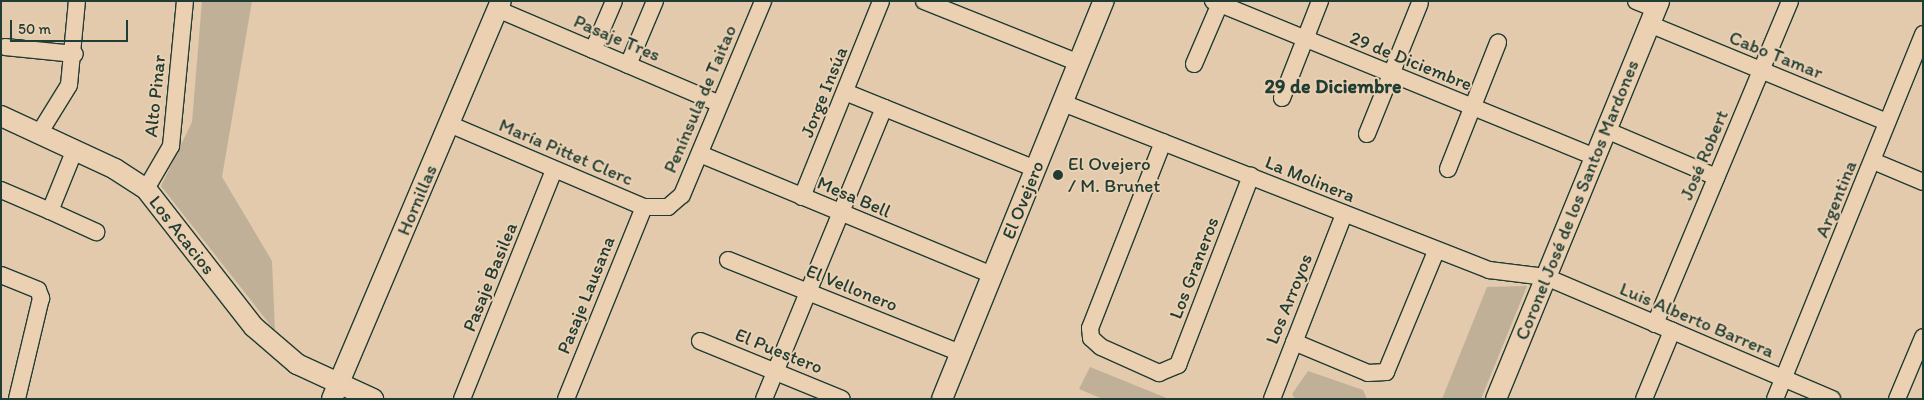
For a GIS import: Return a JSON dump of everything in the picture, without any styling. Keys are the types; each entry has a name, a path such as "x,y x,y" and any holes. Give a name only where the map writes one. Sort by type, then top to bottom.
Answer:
{"street":[{"path":"40,132 69,85 75,54 77,1"},
{"name":"Alto Pinar","path":"146,189 171,146 185,1"},
{"path":"593,50 614,1"},
{"path":"628,64 655,1"},
{"name":"Península de Taitao","path":"668,207 682,195 763,1"},
{"name":"Jorge Insúa","path":"802,197 881,1"},
{"path":"924,1 1079,62"},
{"name":"El Ovejero","path":"942,399 1104,1"},
{"path":"1282,98 1320,1"},
{"name":"Cabo Tamar","path":"1636,1 1761,70 1887,122"},
{"name":"José Robert","path":"1654,324 1790,1"},
{"path":"1194,64 1218,2"},
{"name":"29 de Diciembre","path":"1218,2 1595,157"},
{"path":"1367,134 1393,74 1420,3"},
{"name":"Pasaje Tres","path":"499,5 593,50 720,104"},
{"name":"Hornillas","path":"335,392 499,5"},
{"name":"Coronel José de los Santos Mardones","path":"1496,399 1655,12"},
{"name":"Argentina","path":"1775,399 1923,34"},
{"path":"1448,170 1498,43"},
{"path":"5,47 75,54"},
{"path":"845,92 1036,169"},
{"name":"La Molinera","path":"1062,103 1251,176 1436,251 1489,270 1546,277"},
{"path":"764,399 884,108"},
{"name":"Los Acacios","path":"1,116 75,149 146,189 254,327 297,364 335,392 373,399"},
{"name":"María Pittet Clerc","path":"449,124 644,207 668,207"},
{"path":"1606,130 1716,177"},
{"name":"Los Graneros","path":"1164,142 1090,328 1091,338 1101,348 1159,373 1171,372 1178,364 1251,176"},
{"path":"50,211 75,149"},
{"name":"Mesa Bell","path":"700,154 992,275"},
{"path":"1873,161 1923,182"},
{"name":"Pasaje Basilea","path":"462,399 554,170"},
{"path":"1,190 96,232"},
{"name":"Pasaje Lausana","path":"566,399 644,207"},
{"name":"Los Arroyos","path":"1272,399 1344,214"},
{"path":"1294,342 1376,375 1389,368 1436,251"},
{"name":"El Vellonero","path":"728,260 960,353"},
{"path":"1,275 38,290 41,298 17,399"},
{"name":"Luis Alberto Barrera","path":"1546,277 1832,399"},
{"path":"1644,399 1672,331"},
{"path":"1897,399 1923,338"},
{"name":"El Puestero","path":"700,340 842,399"}],"shaded area":[{"path":"202,1 252,1 222,177 272,261 275,331 161,186 192,122"},
{"path":"1527,286 1481,399 1442,399 1487,287"},
{"path":"1090,367 1169,399 1103,399 1079,389"},
{"path":"1308,371 1363,390 1367,399 1295,399 1292,394"}],"place":[{"name":"El Ovejero / M. Brunet","path":"1058,175"}],"district":[{"name":"29 de Diciembre","path":"1333,86"}]}
